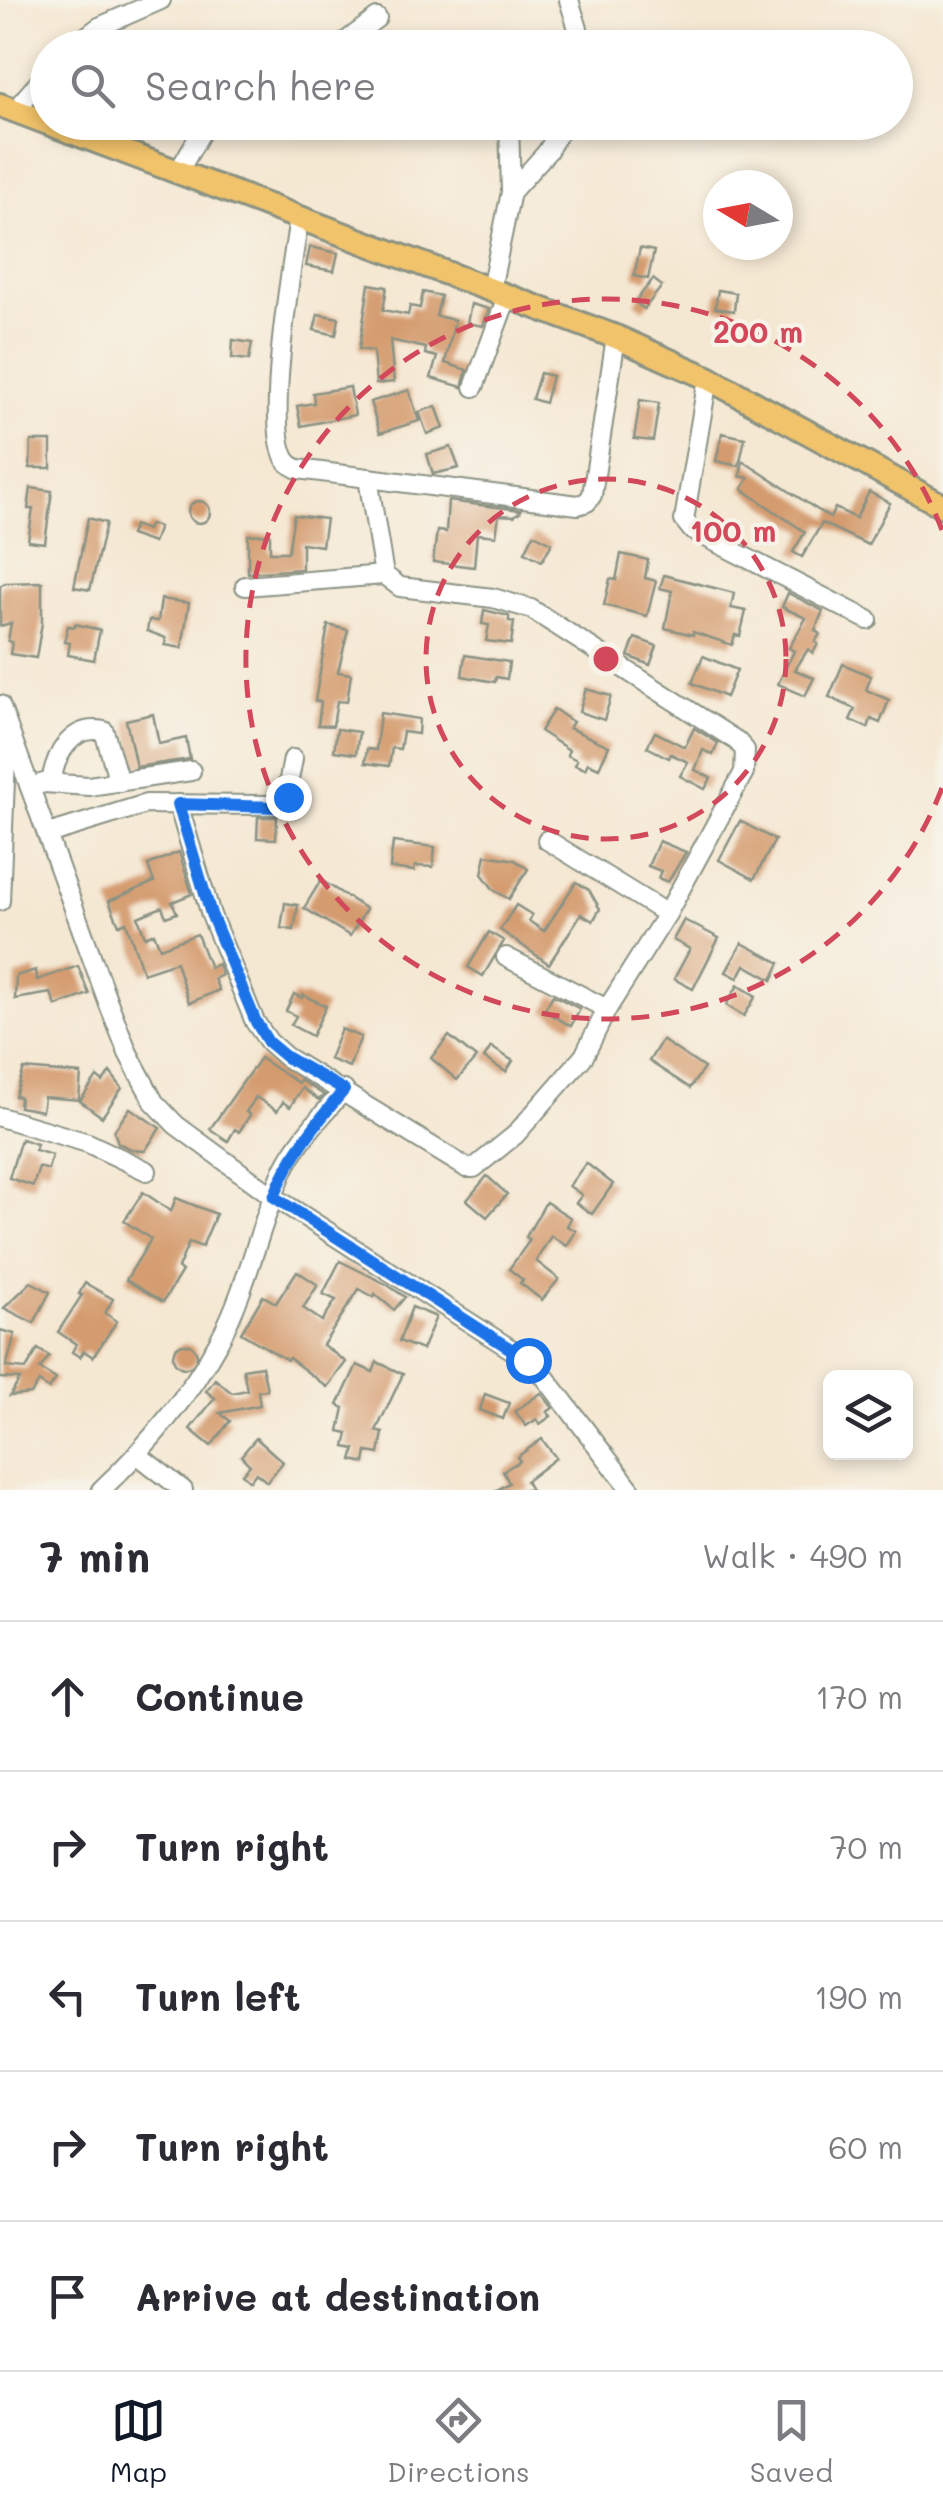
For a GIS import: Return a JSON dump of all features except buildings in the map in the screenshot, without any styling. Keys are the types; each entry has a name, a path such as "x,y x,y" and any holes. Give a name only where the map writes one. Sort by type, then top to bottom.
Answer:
{"main road":[{"path":"89,140 616,337 708,378 943,506"}],"street":[{"path":"96,30 161,0"},
{"path":"569,0 578,30"},
{"path":"360,30 376,18"},
{"path":"7,108 30,88"},
{"path":"177,174 197,140"},
{"path":"474,387 499,293 510,192 509,140"},
{"path":"510,192 554,140"},
{"path":"298,219 283,320 278,429 284,457 298,469 578,504 587,502 592,495 616,337"},
{"path":"708,378 684,520 692,530 868,620"},
{"path":"368,478 384,575"},
{"path":"178,804 211,914 268,1042 459,1166 474,1168 515,1136 584,1056 744,772 745,750 738,741 531,609 493,598 400,587 384,575 245,586"},
{"path":"0,705 108,1002 147,1090 176,1125 274,1197 528,1360 630,1490"},
{"path":"0,901 7,723"},
{"path":"51,783 54,760 63,746 79,733 94,729 104,731 109,741 120,782"},
{"path":"48,834 146,804 284,805 294,760"},
{"path":"30,787 51,783 89,786 191,770"},
{"path":"547,840 667,914"},
{"path":"506,957 608,1009"},
{"path":"101,1490 167,1420 219,1339 285,1168 344,1090"},
{"path":"0,1117 88,1143 147,1171"},
{"path":"138,1455 183,1490"}],"route":[{"path":"288,797 284,805 277,807 178,804 211,914 256,1022 268,1042 286,1057 344,1090 302,1141 285,1168 274,1197 528,1360"}]}
